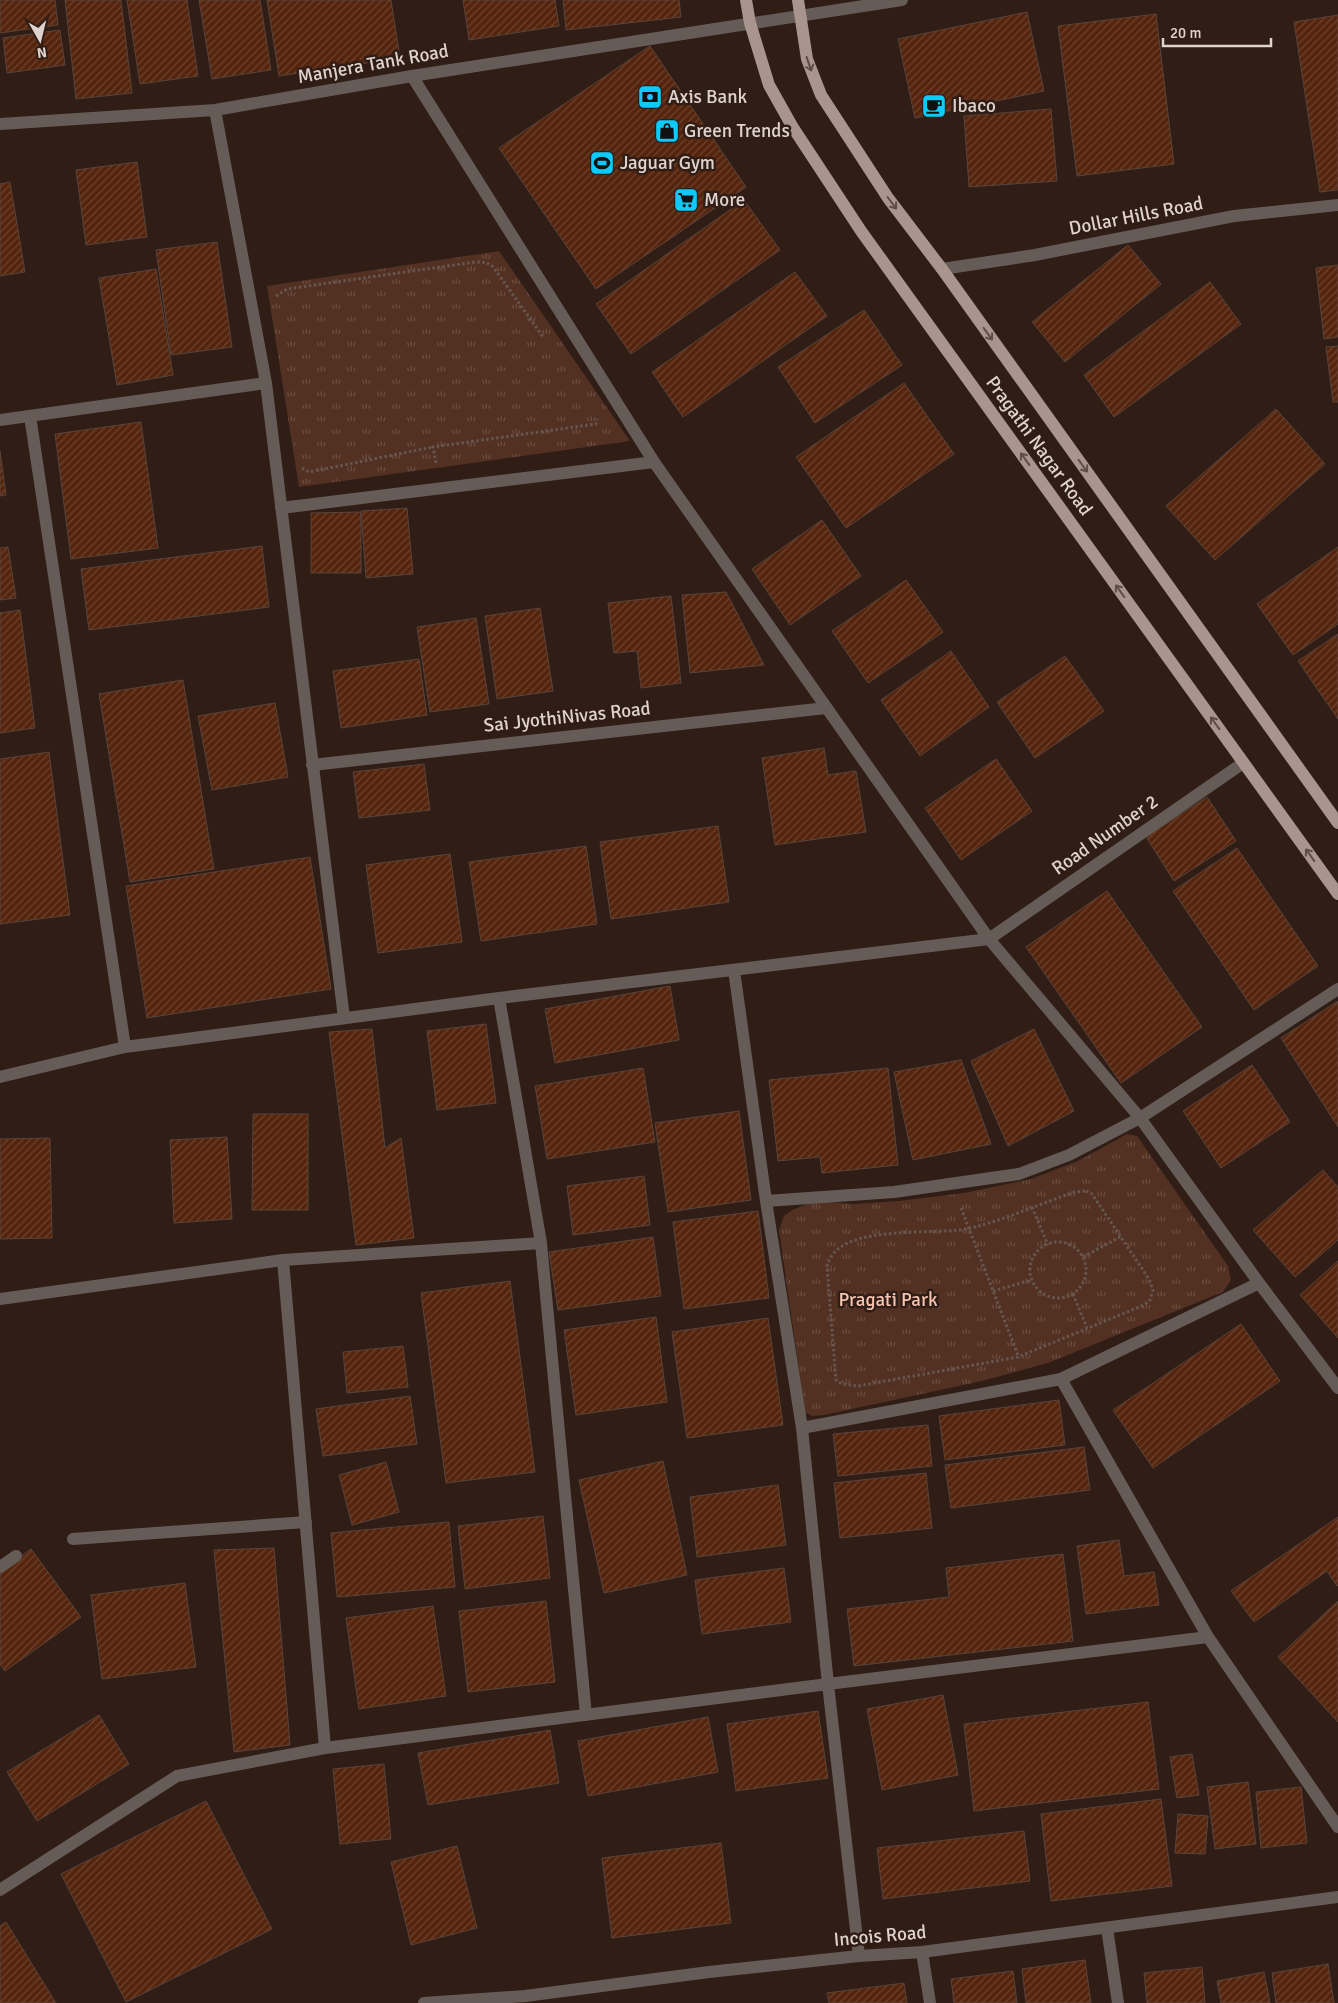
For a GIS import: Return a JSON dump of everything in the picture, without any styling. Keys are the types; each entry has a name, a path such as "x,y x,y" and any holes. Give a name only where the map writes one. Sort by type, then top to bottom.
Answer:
{"main road":[{"name":"Pragathi Nagar Road","path":"746,0 750,23 769,84 792,126 861,231 1338,894"},
{"name":"Pragathi Nagar Road","path":"798,0 807,59 821,95 888,198 942,269 1338,823"}],"street":[{"name":"Manjera Tank Road","path":"0,124 215,110 412,76 902,0"},
{"path":"412,76 654,462 989,939 1140,1118 1338,1388"},
{"path":"215,110 266,383 344,1018"},
{"name":"Dollar Hills Road","path":"942,269 1035,255 1234,216 1338,205"},
{"path":"0,420 266,383"},
{"path":"30,416 125,1047"},
{"path":"281,508 654,462"},
{"name":"Sai JyothiNivas Road","path":"312,765 826,708"},
{"name":"Road Number 2","path":"989,939 1243,763"},
{"path":"0,1077 125,1047 499,998 989,939"},
{"path":"734,970 766,1201 802,1428 858,1956"},
{"path":"766,1201 894,1192 1019,1174 1069,1155 1140,1118 1338,989"},
{"path":"499,998 541,1243 586,1715"},
{"path":"0,1299 283,1260 541,1243"},
{"path":"283,1260 326,1748"},
{"path":"802,1428 1061,1380 1259,1282"},
{"path":"1061,1380 1208,1637 1338,1827"},
{"path":"73,1539 306,1522"},
{"path":"0,1567 16,1556"},
{"path":"0,1890 177,1776 326,1748 1208,1637"},
{"name":"Incois Road","path":"424,2003 526,1999 710,1972 858,1956 922,1952 1338,1897"},
{"path":"1107,1928 1118,2003"},
{"path":"922,1952 930,2003"}],"path":[{"path":"274,299 279,293 287,289 484,262 491,264 546,340"},
{"path":"300,464 305,471 310,472 433,447 596,424 597,412"},
{"path":"433,447 440,488"},
{"path":"1086,1191 1092,1194 1149,1279 1153,1290 1150,1300 1144,1305 1018,1357 858,1386 842,1384 836,1380 827,1266 833,1253 858,1240 900,1232 969,1229 1075,1192 1086,1191"},
{"path":"1032,1207 1048,1245"},
{"path":"969,1229 1018,1357"},
{"path":"1083,1257 1120,1237"},
{"path":"1068,1244 1077,1249 1083,1257 1086,1271 1083,1284 1065,1298 1049,1296 1036,1287 1032,1280 1030,1272 1031,1263 1040,1249 1048,1245 1068,1244"},
{"path":"993,1291 1032,1280"},
{"path":"1072,1294 1087,1328"}],"green space":[{"path":"499,251 630,441 299,487 267,286"},
{"name":"Pragati Park","path":"1127,1134 1137,1136 1228,1266 1231,1280 1223,1292 1048,1363 982,1381 824,1415 812,1416 805,1412 779,1230 784,1216 792,1210 815,1201 854,1204 898,1201 964,1193 1031,1179 1078,1161"}],"building":[{"path":"0,0 55,0 58,25 0,33"},
{"path":"65,0 121,0 132,93 76,99"},
{"path":"127,0 187,0 198,76 140,84"},
{"path":"199,0 260,0 271,70 212,79"},
{"path":"267,0 391,0 400,58 279,76"},
{"path":"463,0 555,0 559,26 469,40"},
{"path":"563,0 679,0 681,17 566,30"},
{"path":"1027,12 1044,91 915,118 898,39"},
{"path":"1156,14 1174,164 1077,176 1058,26"},
{"path":"1338,15 1338,190 1320,192 1294,22"},
{"path":"60,30 65,65 7,73 3,38"},
{"path":"650,46 746,187 596,289 499,148"},
{"path":"1051,109 1057,181 969,187 964,116"},
{"path":"137,162 147,237 86,245 76,170"},
{"path":"10,182 25,272 0,276 0,184"},
{"path":"744,200 780,250 631,354 596,304"},
{"path":"217,242 232,347 171,355 156,250"},
{"path":"1128,245 1161,284 1065,362 1032,322"},
{"path":"1338,265 1338,337 1324,339 1316,268"},
{"path":"156,269 173,375 117,385 99,278"},
{"path":"795,272 827,316 683,417 652,372"},
{"path":"1210,282 1241,324 1114,417 1084,375"},
{"path":"864,310 902,365 815,423 778,367"},
{"path":"1338,346 1338,402 1333,402 1326,347"},
{"path":"904,383 954,454 846,528 796,457"},
{"path":"1276,409 1325,464 1215,560 1166,506"},
{"path":"141,422 158,548 71,559 55,434"},
{"path":"0,451 6,495 0,496"},
{"path":"407,508 413,574 366,578 361,511"},
{"path":"361,512 361,573 311,573 311,513"},
{"path":"822,520 861,576 790,625 752,569"},
{"path":"262,546 269,607 89,630 81,569"},
{"path":"8,547 16,598 0,600 0,548"},
{"path":"1338,547 1338,624 1293,655 1257,604"},
{"path":"906,580 943,632 868,683 832,631"},
{"path":"726,592 764,665 690,673 682,595"},
{"path":"671,596 681,683 641,688 637,651 614,653 608,603"},
{"path":"540,608 553,691 497,699 485,616"},
{"path":"20,610 35,728 0,733 0,613"},
{"path":"476,618 489,704 430,712 417,627"},
{"path":"1338,634 1338,719 1298,661"},
{"path":"951,651 989,707 920,756 881,700"},
{"path":"1065,656 1104,711 1035,758 997,702"},
{"path":"419,659 427,715 341,728 333,671"},
{"path":"183,680 214,869 130,882 99,694"},
{"path":"275,703 288,777 212,790 198,716"},
{"path":"824,748 828,775 856,771 866,832 775,845 762,758"},
{"path":"49,752 70,915 0,924 0,759"},
{"path":"996,759 1032,811 961,860 925,808"},
{"path":"424,764 430,810 359,818 353,772"},
{"path":"1207,797 1236,841 1174,881 1146,837"},
{"path":"718,826 729,902 611,919 600,842"},
{"path":"586,846 597,924 481,941 469,862"},
{"path":"1237,848 1318,966 1254,1010 1173,891"},
{"path":"450,854 462,942 378,953 366,865"},
{"path":"310,857 331,989 147,1018 126,886"},
{"path":"1107,891 1202,1027 1121,1083 1026,947"},
{"path":"670,986 679,1040 555,1063 545,1009"},
{"path":"1338,1001 1338,1127 1281,1038"},
{"path":"486,1024 496,1103 437,1110 427,1031"},
{"path":"372,1029 385,1148 401,1138 414,1238 356,1245 329,1032"},
{"path":"1034,1029 1074,1111 1008,1146 971,1061"},
{"path":"961,1060 991,1144 913,1160 894,1072"},
{"path":"1252,1065 1290,1122 1221,1168 1183,1111"},
{"path":"643,1068 655,1142 547,1159 535,1086"},
{"path":"888,1068 898,1165 822,1173 820,1157 778,1161 769,1080"},
{"path":"739,1111 751,1200 668,1212 655,1123"},
{"path":"253,1114 308,1114 308,1210 252,1210"},
{"path":"227,1137 232,1219 174,1223 170,1140"},
{"path":"50,1138 52,1238 0,1239 0,1139"},
{"path":"1323,1170 1338,1187 1338,1240 1295,1277 1253,1230"},
{"path":"644,1176 650,1225 573,1235 567,1186"},
{"path":"758,1211 769,1298 684,1309 673,1222"},
{"path":"653,1237 661,1296 558,1310 549,1252"},
{"path":"1338,1261 1338,1338 1300,1295"},
{"path":"510,1281 535,1472 446,1483 421,1293"},
{"path":"656,1317 667,1402 576,1415 564,1330"},
{"path":"768,1318 783,1425 687,1438 672,1332"},
{"path":"1241,1324 1280,1381 1153,1468 1113,1410"},
{"path":"403,1346 408,1387 347,1393 343,1352"},
{"path":"410,1396 417,1444 323,1456 316,1409"},
{"path":"1059,1400 1065,1445 945,1460 939,1416"},
{"path":"928,1425 932,1466 838,1476 833,1434"},
{"path":"1084,1447 1090,1490 951,1508 945,1465"},
{"path":"663,1461 687,1575 604,1593 579,1480"},
{"path":"386,1462 399,1512 352,1525 339,1475"},
{"path":"926,1473 932,1528 840,1538 834,1483"},
{"path":"778,1485 786,1545 697,1557 690,1497"},
{"path":"543,1516 550,1578 465,1589 458,1526"},
{"path":"1338,1517 1338,1585 1327,1571 1254,1622 1231,1591"},
{"path":"449,1522 455,1587 337,1597 331,1533"},
{"path":"1119,1540 1124,1576 1154,1572 1159,1605 1086,1614 1077,1546"},
{"path":"274,1548 290,1745 234,1752 214,1550"},
{"path":"31,1549 81,1617 5,1671 0,1664 0,1572"},
{"path":"1063,1554 1073,1641 854,1666 847,1609 949,1597 946,1568"},
{"path":"784,1568 791,1622 702,1634 695,1580"},
{"path":"185,1583 196,1667 102,1679 91,1595"},
{"path":"546,1601 555,1682 468,1692 459,1611"},
{"path":"1338,1601 1338,1722 1278,1657"},
{"path":"433,1606 446,1696 359,1709 346,1618"},
{"path":"943,1695 958,1775 882,1790 867,1709"},
{"path":"1148,1702 1159,1789 974,1811 964,1724"},
{"path":"818,1711 828,1778 736,1791 727,1724"},
{"path":"99,1715 129,1764 37,1821 7,1772"},
{"path":"708,1717 718,1772 588,1796 578,1741"},
{"path":"550,1730 559,1783 428,1805 418,1753"},
{"path":"1192,1754 1199,1795 1177,1798 1170,1757"},
{"path":"384,1764 391,1839 340,1844 333,1769"},
{"path":"1248,1782 1256,1844 1215,1849 1207,1787"},
{"path":"1301,1787 1307,1843 1261,1848 1256,1792"},
{"path":"1161,1799 1172,1886 1051,1901 1041,1814"},
{"path":"206,1801 272,1929 126,2002 61,1874"},
{"path":"1178,1814 1208,1816 1205,1854 1175,1853"},
{"path":"1024,1831 1030,1881 883,1899 877,1848"},
{"path":"721,1843 731,1923 612,1938 602,1858"},
{"path":"457,1846 477,1928 411,1945 391,1862"},
{"path":"6,1922 56,2003 0,2003 0,1926"},
{"path":"1085,1960 1091,2003 1026,2003 1022,1969"},
{"path":"1328,1964 1334,2003 1276,2003 1272,1973"},
{"path":"1202,1967 1205,2003 1147,2003 1144,1973"},
{"path":"1013,1971 1017,2003 954,2003 951,1979"},
{"path":"1264,1972 1270,2003 1221,2003 1217,1981"},
{"path":"904,1983 907,2003 829,2003 827,1993"}],"place":[{"name":"Axis Bank","path":"650,97"},
{"name":"Ibaco","path":"934,106"},
{"name":"Green Trends","path":"667,131"},
{"name":"Jaguar Gym","path":"602,163"},
{"name":"More","path":"686,200"}]}
